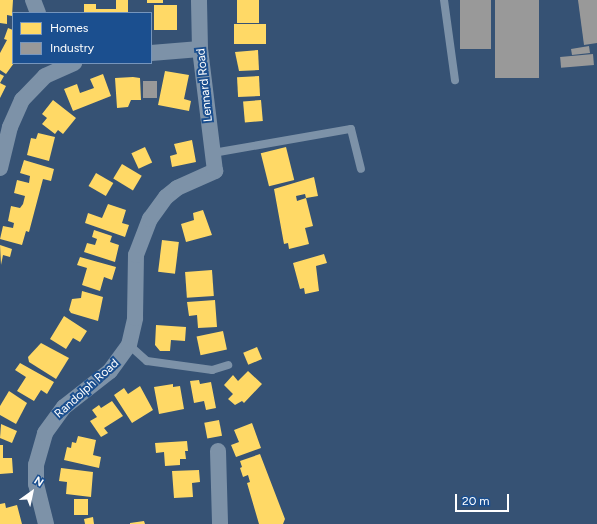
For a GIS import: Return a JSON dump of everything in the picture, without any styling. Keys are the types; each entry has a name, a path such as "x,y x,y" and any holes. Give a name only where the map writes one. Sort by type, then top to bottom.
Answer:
{"street":[{"path":"33,0 38,12"},
{"name":"Lennard Road","path":"199,0 200,49 215,171"},
{"path":"152,53 200,49"},
{"path":"0,168 10,127 22,100 45,76 65,64"},
{"name":"Randolph Road","path":"46,524 36,484 36,465 45,433 64,407 110,371 128,345 135,318 136,255 150,219 172,192 215,171"},
{"path":"218,451 220,524"}],"lane":[{"path":"444,0 455,80"},
{"path":"213,153 351,129 361,169"},
{"path":"128,345 147,361 212,370 228,365"}],"building: Homes":[{"path":"0,0 13,0 12,16 7,15 7,24 0,23"},
{"path":"116,0 128,0 128,12 84,12 84,4 96,4 96,9 116,9"},
{"path":"147,0 163,0 163,3 147,3"},
{"path":"237,0 259,0 259,23 237,23"},
{"path":"154,5 177,5 177,30 154,30"},
{"path":"234,24 266,24 266,44 234,44"},
{"path":"8,28 12,30 12,64 13,64 6,74 0,70 0,53 7,40 4,39"},
{"path":"258,50 259,70 239,71 235,52"},
{"path":"165,71 189,75 184,99 191,101 189,111 158,105"},
{"path":"0,74 4,76 0,83"},
{"path":"103,74 111,96 73,111 64,89 77,84 80,93 94,88 90,79"},
{"path":"259,76 260,96 238,97 237,77"},
{"path":"115,78 140,78 141,100 131,100 128,107 117,108"},
{"path":"0,83 6,86 0,98"},
{"path":"53,100 76,118 63,134 58,130 55,134 42,124 47,118 42,114"},
{"path":"261,100 263,121 245,122 243,102"},
{"path":"38,133 55,137 49,161 27,155 31,138 36,139"},
{"path":"192,140 196,162 172,167 170,156 177,154 174,144"},
{"path":"145,147 152,162 139,169 131,153"},
{"path":"286,147 294,180 269,186 261,153"},
{"path":"24,160 54,169 51,181 43,179 29,232 26,231 22,245 0,239 3,226 13,228 14,223 8,221 11,206 20,208 23,204 25,196 14,193 17,180 29,183 30,176 20,173"},
{"path":"122,164 142,176 133,190 113,179"},
{"path":"96,173 113,183 106,196 88,186"},
{"path":"314,177 318,196 306,198 313,226 305,228 309,244 289,249 288,243 284,244 274,189","holes":["305,194 306,198 297,201 296,196"]},
{"path":"108,204 126,210 122,223 129,225 125,237 85,223 88,213 102,218"},
{"path":"203,210 212,235 186,242 181,224 194,220 193,213"},
{"path":"94,230 112,236 110,242 119,245 115,262 84,252 87,243 95,245 97,239 92,237"},
{"path":"162,240 179,242 175,274 158,272"},
{"path":"0,245 12,249 10,257 3,255 1,265"},
{"path":"324,254 327,263 316,266 319,291 305,294 304,288 300,289 293,263"},
{"path":"80,257 116,267 112,280 104,277 100,291 82,285 87,268 77,265"},
{"path":"212,270 214,296 187,298 185,272"},
{"path":"82,291 103,297 98,321 71,313 69,310 72,299 81,298"},
{"path":"215,300 217,327 198,328 197,315 189,316 187,302"},
{"path":"64,316 87,331 80,342 73,338 66,349 50,339"},
{"path":"156,325 186,327 185,341 171,340 170,351 160,351 155,345"},
{"path":"223,331 227,350 201,355 197,337"},
{"path":"41,343 69,358 56,379 29,362 28,357"},
{"path":"257,347 262,359 248,365 243,353"},
{"path":"20,363 54,382 47,394 41,390 34,401 17,391 26,377 15,370"},
{"path":"248,371 262,384 244,403 242,401 235,405 228,399 233,394 224,385 233,375 238,381"},
{"path":"199,380 200,384 211,382 216,408 206,410 204,401 194,403 190,381"},
{"path":"173,384 173,387 180,386 184,409 159,414 154,387"},
{"path":"140,386 153,410 132,423 114,395 124,388 128,394"},
{"path":"9,391 27,403 16,424 0,415 0,406"},
{"path":"112,401 123,416 104,428 108,433 101,437 90,421 97,417 92,410 99,405 101,408"},
{"path":"219,420 222,436 207,439 204,423"},
{"path":"252,423 261,448 236,457 231,445 239,442 234,430"},
{"path":"1,424 17,431 12,443 0,438"},
{"path":"78,436 96,440 93,455 101,457 99,468 64,460 67,447 71,448 72,442 76,443"},
{"path":"187,441 188,451 185,451 186,459 180,459 180,465 165,466 164,452 156,453 155,443"},
{"path":"0,445 3,445 3,458 12,458 13,473 0,474"},
{"path":"260,454 285,519 283,524 259,524 247,483 250,482 248,475 243,477 240,468 242,467 240,461"},
{"path":"61,468 93,472 91,497 66,494 67,482 59,481"},
{"path":"199,470 200,482 192,483 193,497 174,498 172,471"},
{"path":"74,499 88,499 88,515 74,515"},
{"path":"5,503 6,508 17,505 22,524 0,524 0,504"},
{"path":"93,517 94,524 85,524 84,519"},
{"path":"144,521 145,524 130,524 130,523"}],"building: Industry":[{"path":"460,0 491,0 491,49 460,49"},
{"path":"495,0 539,0 539,78 495,78"},
{"path":"578,0 597,0 597,43 584,45"},
{"path":"589,46 590,53 572,55 571,49"},
{"path":"593,54 594,65 561,68 560,57"},
{"path":"143,81 157,81 157,98 143,98"}]}
